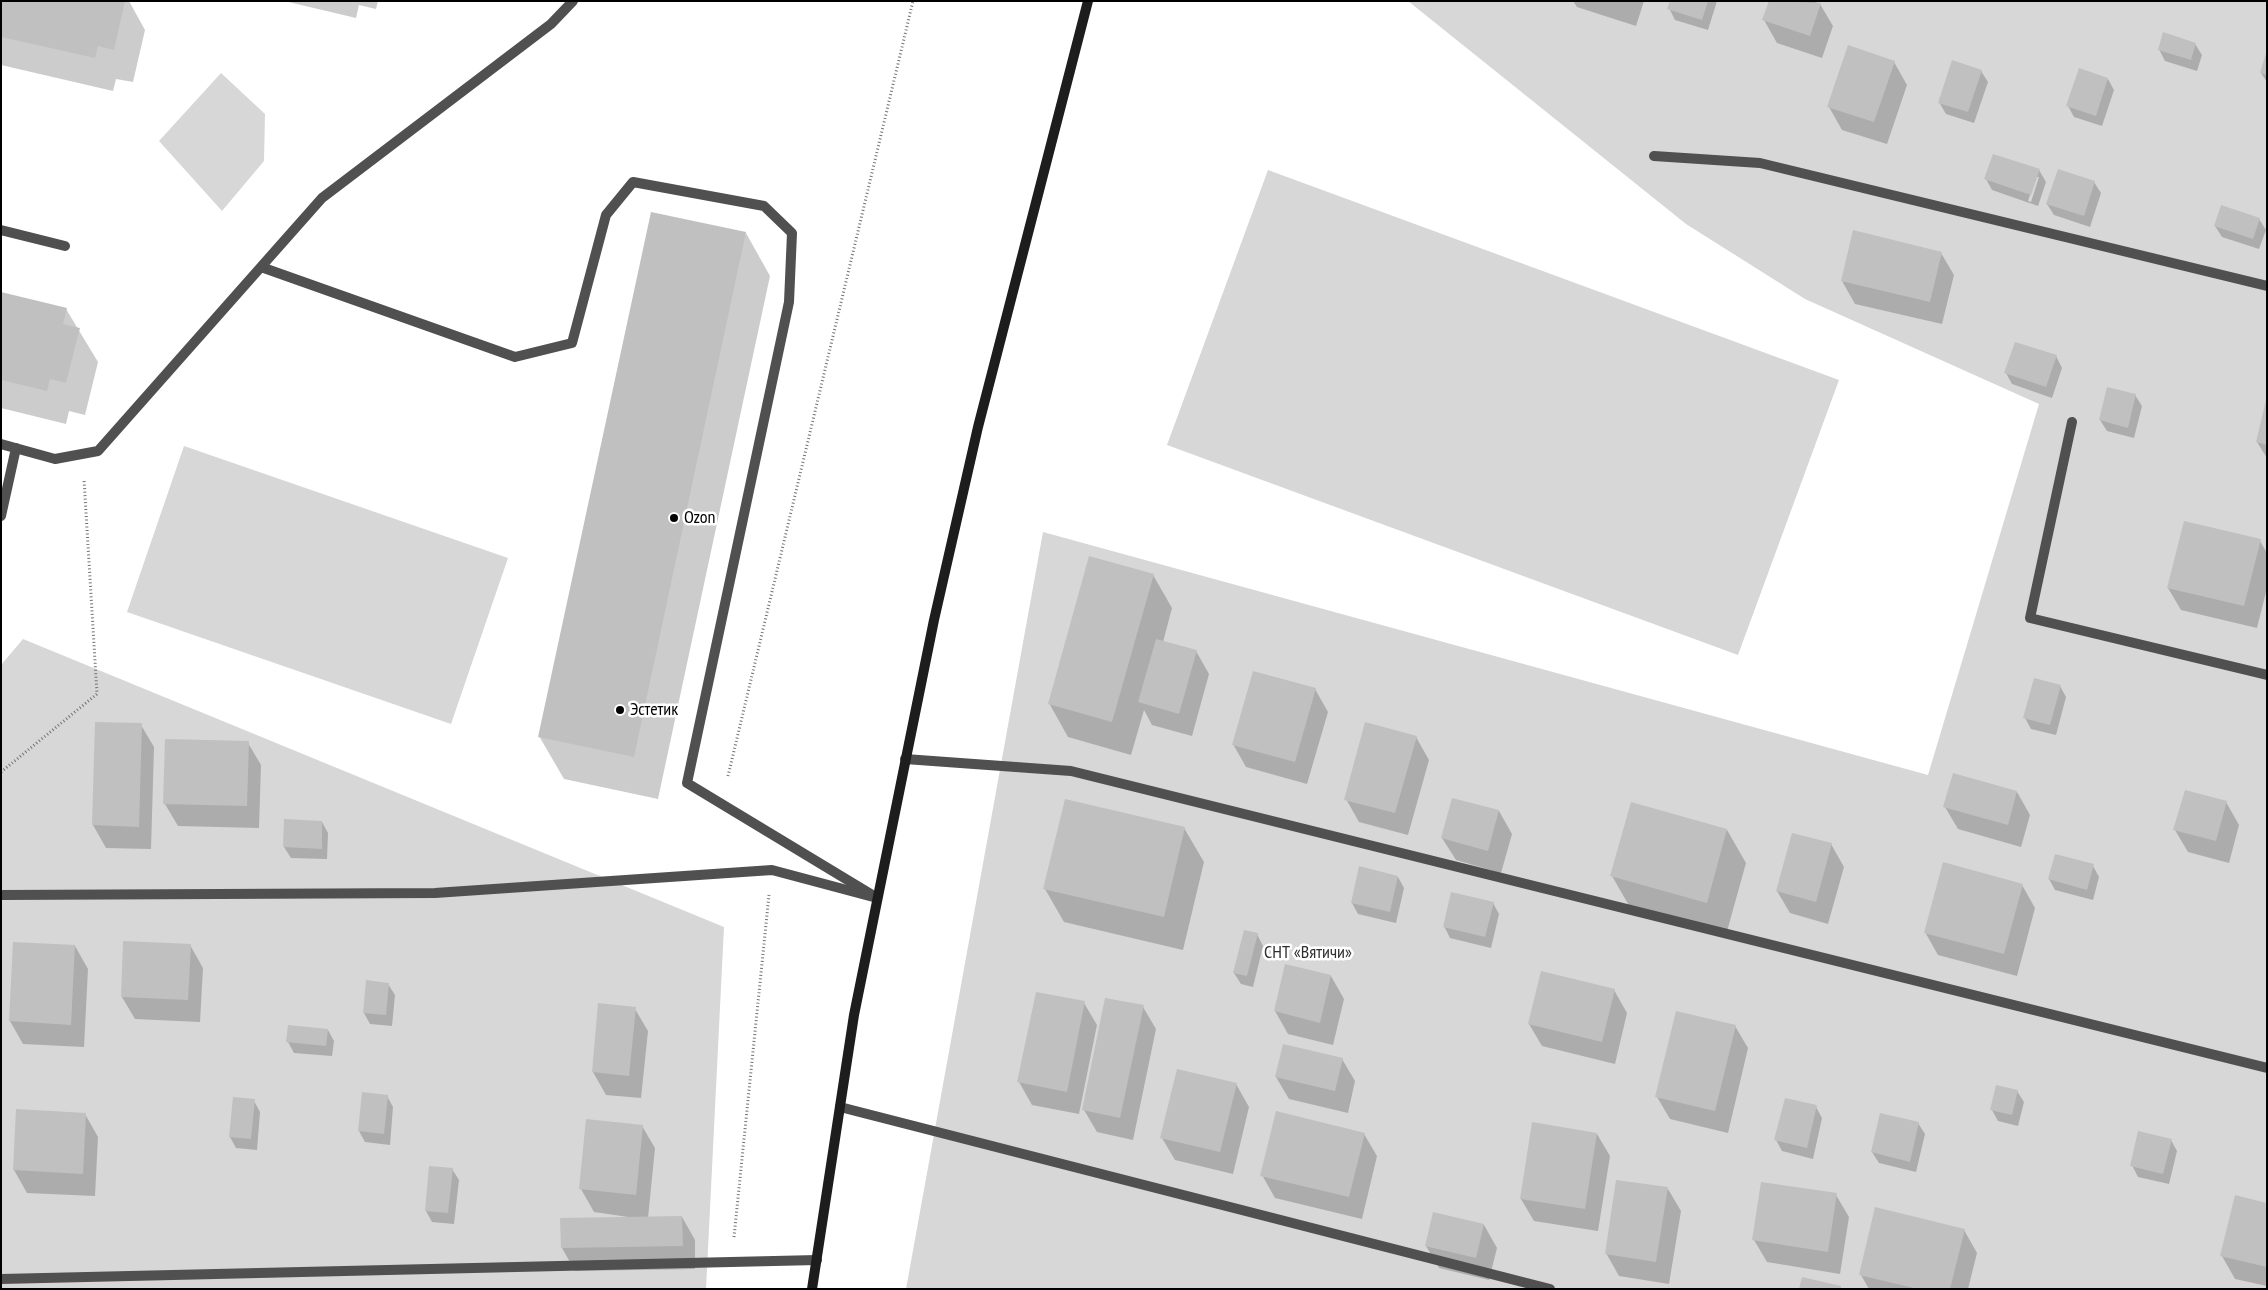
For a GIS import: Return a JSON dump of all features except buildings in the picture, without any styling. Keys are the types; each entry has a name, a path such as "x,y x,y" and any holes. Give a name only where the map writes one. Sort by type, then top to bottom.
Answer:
{"main road":[{"path":"812,1289 854,1015 936,610 978,427 1088,1"}],"street":[{"path":"1,444 55,459 98,451 322,198 552,24 573,1"},
{"path":"1654,156 1760,163 2267,286"},
{"path":"262,267 515,357 572,343 606,215 633,182 764,206 792,233 789,302 687,783 877,898"},
{"path":"1,230 65,246"},
{"path":"2072,422 2030,618 2267,675"},
{"path":"1,516 16,448"},
{"path":"905,759 1071,771 2267,1068"},
{"path":"1,895 435,893 772,870 877,898"},
{"path":"840,1107 1550,1289"},
{"path":"1,1279 817,1260"}],"path":[{"path":"722,804 913,1"},
{"path":"1,772 97,694 83,453"},
{"path":"732,1262 772,870"}],"green space":[{"name":"СНТ «Вятичи»","path":"1408,1 2267,1 2267,1289 906,1289 1043,532 1928,775 2039,404 1805,299 1686,224"},
{"path":"221,73 265,114 264,161 222,211 159,141"},
{"path":"1268,170 1839,380 1738,655 1167,445"},
{"path":"184,446 508,558 451,724 127,612"},
{"path":"23,639 724,927 706,1289 1,1289 1,665"}],"place":[{"name":"Ozon","path":"674,518"},
{"name":"Эстетик","path":"620,710"}]}
